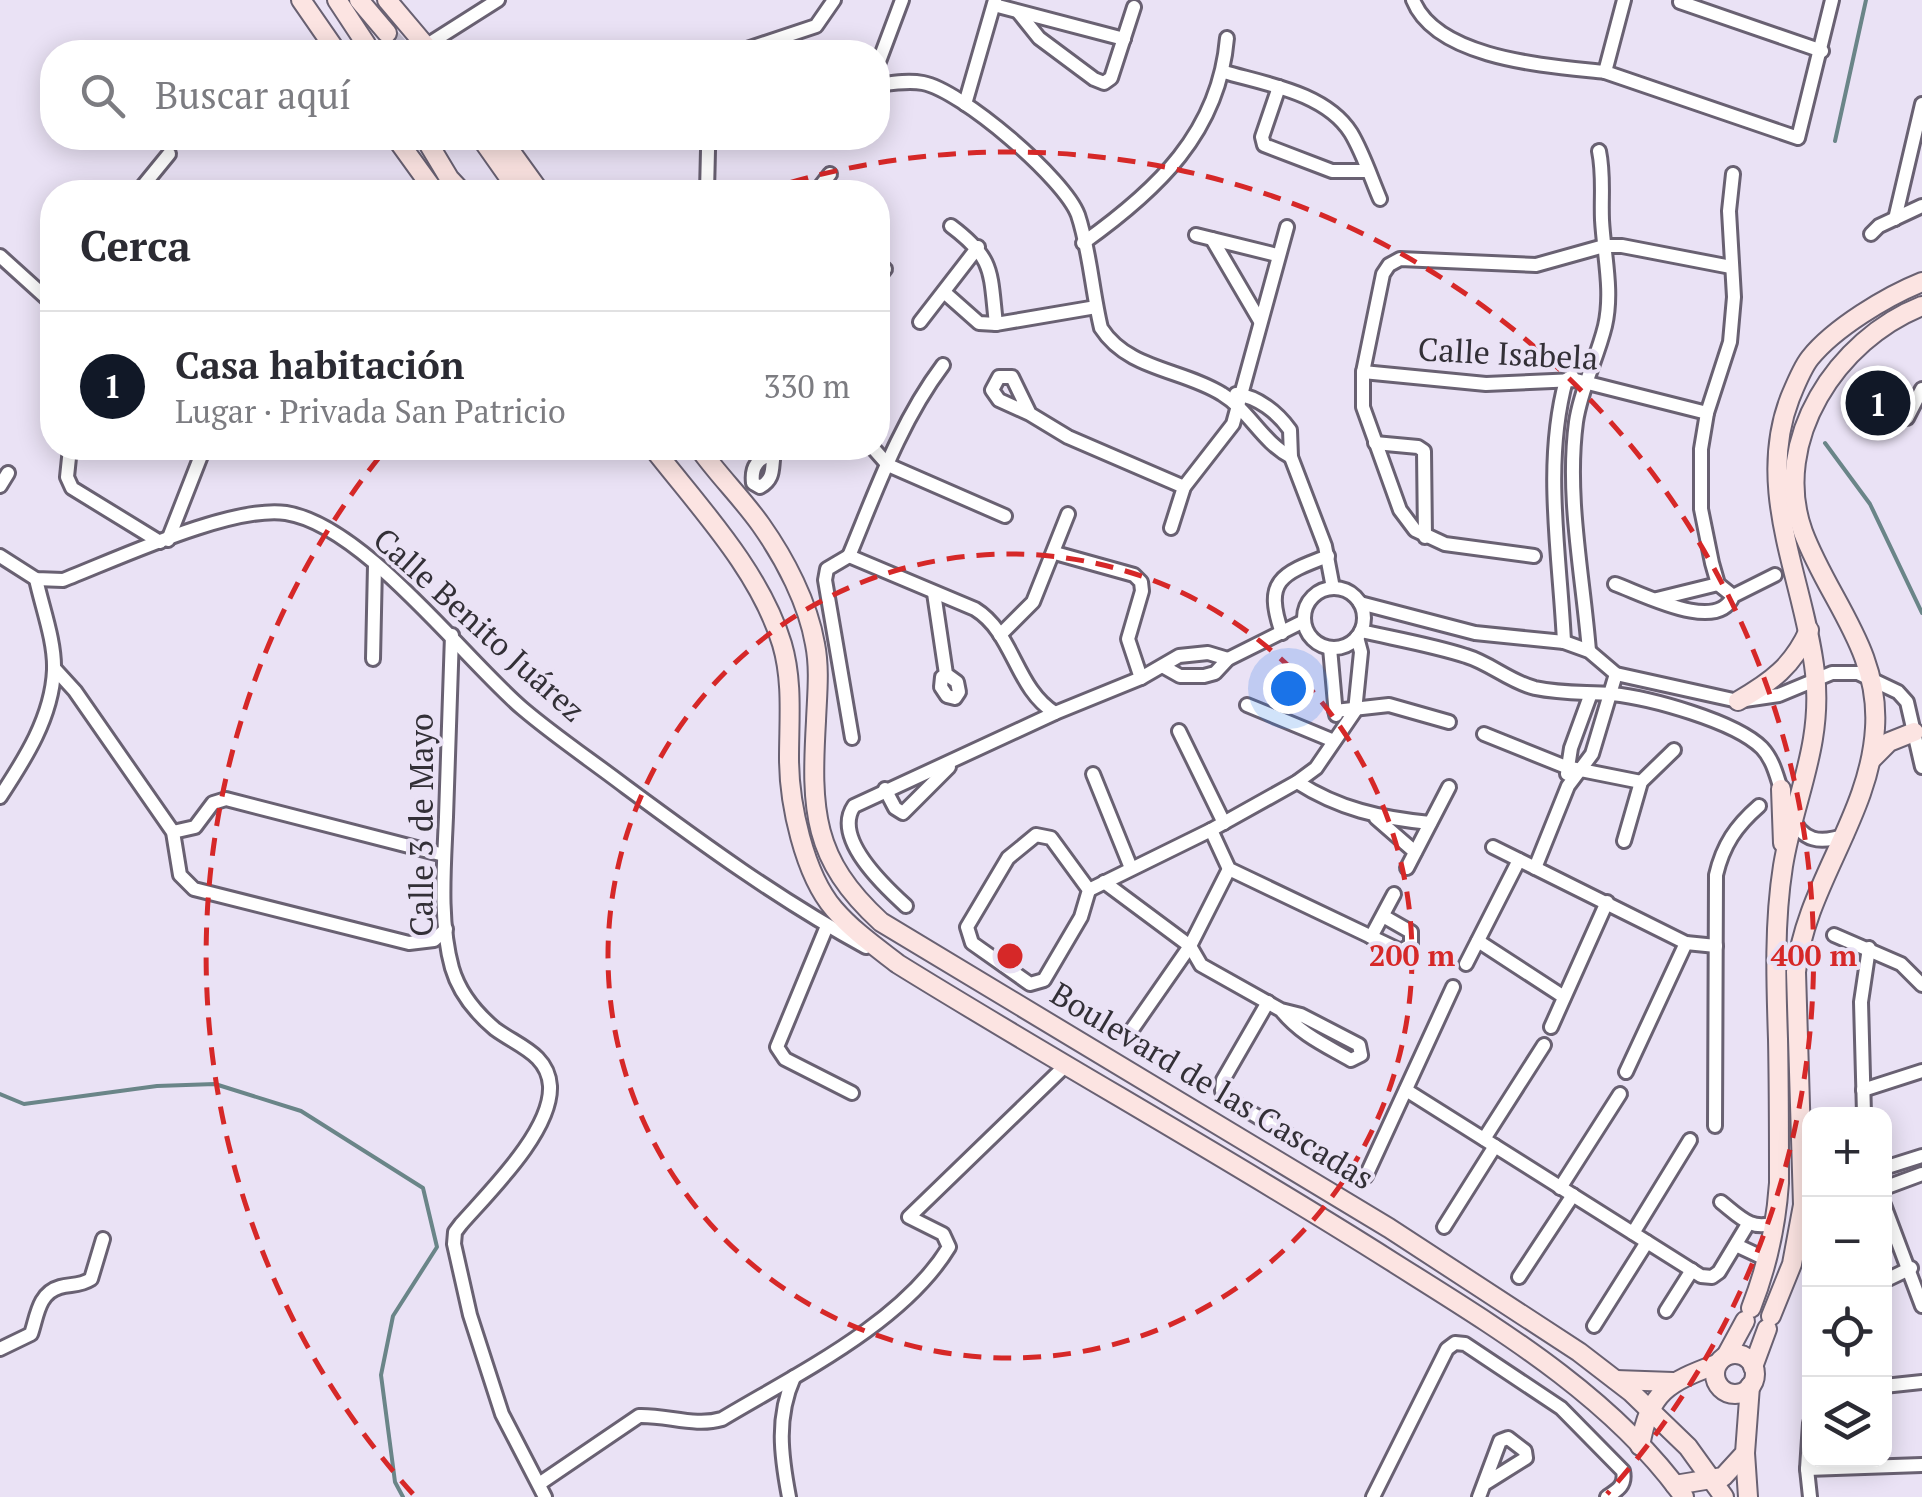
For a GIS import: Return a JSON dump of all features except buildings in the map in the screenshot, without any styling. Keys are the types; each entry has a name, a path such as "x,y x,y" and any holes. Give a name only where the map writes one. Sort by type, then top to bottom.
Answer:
{"main road":[{"path":"301,0 329,40"},
{"path":"337,0 363,40"},
{"path":"359,0 386,33"},
{"path":"387,0 417,40"},
{"path":"405,150 426,180"},
{"path":"432,150 451,180"},
{"path":"489,150 511,180"},
{"path":"510,150 531,180"},
{"path":"1783,863 1810,765 1816,678 1809,630 1779,515 1778,455 1789,400 1810,358 1870,308 1922,282"},
{"path":"1779,1142 1802,1142 1798,950 1823,879 1846,836 1871,760 1876,728 1874,680 1802,529 1796,470 1802,439 1823,386 1880,327 1922,306"},
{"name":"Boulevard de las Cascadas","path":"662,460 741,565 781,640 790,672 791,794 798,825 820,886 832,907 856,932 898,964 1432,1287 1560,1376 1640,1446 1679,1491"},
{"name":"Boulevard de las Cascadas","path":"709,460 761,525 786,566 806,612 815,644 818,678 814,803 829,857 840,880 858,901 882,922 1449,1266 1616,1380 1650,1409 1714,1478 1724,1497"},
{"path":"1738,701 1781,673 1800,650 1809,630"},
{"path":"1871,760 1888,742 1914,732"},
{"path":"1752,1376 1739,1393 1726,1392 1715,1377 1748,1315 1766,1267 1776,1222 1776,953 1783,863 1781,789"},
{"path":"1748,1497 1745,1453 1752,1376 1802,1234"},
{"path":"1432,1287 1449,1266"},
{"path":"1766,1267 1786,1283"},
{"path":"1640,1446 1650,1409 1673,1382 1722,1360 1745,1356 1752,1376"},
{"path":"1616,1380 1673,1382"},
{"path":"1679,1491 1722,1477 1745,1453"}],"street":[{"path":"439,40 498,0"},
{"path":"774,40 816,26 834,0"},
{"path":"887,40 902,0"},
{"path":"1413,0 1439,30 1477,51 1516,62 1605,72 1798,138 1832,0"},
{"path":"1605,72 1624,0"},
{"path":"1680,2 1822,50"},
{"path":"966,104 995,3 1019,13 1124,39"},
{"path":"1019,13 1039,38 1094,79 1104,82 1111,78 1134,7"},
{"path":"1083,242 1146,195 1192,142 1224,72 1227,38"},
{"path":"1224,72 1278,87 1335,115 1350,132 1380,199"},
{"path":"890,84 925,83 966,104 1035,160 1060,187 1077,213 1101,328 1110,343 1127,356 1224,394 1243,394 1282,418 1293,440 1291,457 1328,556 1332,588"},
{"path":"1278,87 1262,138 1264,145 1332,171 1368,171"},
{"path":"1895,219 1922,104"},
{"path":"707,180 708,150"},
{"path":"1589,651 1573,481 1576,422 1610,302 1604,246 1603,170 1598,151"},
{"path":"148,180 170,154"},
{"path":"825,180 830,174"},
{"path":"1733,174 1728,211 1734,297 1730,342 1707,413 1701,450 1701,509 1712,563 1718,584 1733,596"},
{"path":"1872,234 1879,226 1922,206"},
{"path":"951,226 978,246 990,272 996,324"},
{"path":"1171,528 1184,488 1233,424 1239,409 1287,227"},
{"path":"1196,234 1277,255"},
{"path":"1212,239 1260,320"},
{"path":"920,322 978,246"},
{"path":"1534,556 1445,544 1425,537 1400,510 1364,407 1363,372 1383,274 1400,260 1536,264 1604,246 1731,267"},
{"path":"0,256 40,292"},
{"path":"944,292 980,323 996,324 1096,307"},
{"path":"1564,642 1553,502 1560,402 1566,380 1590,364"},
{"path":"890,460 920,395 942,365"},
{"name":"Calle Isabela","path":"1363,372 1486,384 1585,381 1707,413"},
{"path":"1907,418 1922,389"},
{"path":"1224,394 1270,442 1291,457"},
{"path":"1030,414 1068,436 1184,488"},
{"path":"1375,444 1424,451 1425,537"},
{"path":"69,460 67,477 72,488 164,541 199,460"},
{"path":"884,460 1006,516"},
{"path":"852,738 825,580 827,569 849,556 890,460"},
{"name":"Calle Benito Juárez","path":"36,579 63,580 235,517 288,513 312,522 375,565 452,635 521,708 704,845 827,926 898,964"},
{"path":"1000,634 1028,611 1068,514"},
{"path":"1054,553 1134,575 1141,582 1128,640 1141,678"},
{"path":"0,556 36,579 54,668 41,725 0,797"},
{"path":"849,556 991,619 1029,689 1040,704 1055,713"},
{"path":"1282,634 1273,607 1273,593 1283,579 1301,566 1328,556"},
{"path":"373,659 375,565"},
{"path":"1560,568 1583,570"},
{"path":"1615,584 1695,612 1717,613 1729,606 1733,596 1775,575"},
{"path":"1657,599 1718,584"},
{"path":"1089,890 1051,838 1036,835 1008,858 966,927 968,936 972,943 1030,984 1044,980 1081,917 1089,890 1210,830 1316,768 1355,711 1364,612 1348,592 1332,588 1317,592 1306,604 1304,620 1308,634 1330,648 1350,644 1359,634"},
{"path":"934,593 946,674"},
{"path":"1360,603 1474,633 1564,642 1589,651 1616,674 1738,701 1779,694 1844,671 1874,680 1898,692 1907,702 1922,768"},
{"path":"1164,667 1180,676 1204,676 1228,659 1304,620"},
{"path":"1471,657 1474,633"},
{"path":"1359,634 1471,657 1518,683 1590,696 1611,694 1740,730 1764,750 1775,768 1794,823 1806,838 1826,842 1846,836"},
{"name":"Calle 3 de Mayo","path":"452,635 444,856 446,929 452,970 462,993 496,1030 527,1048 548,1074 550,1092 544,1115 520,1154 461,1224 454,1244 470,1315 502,1414 542,1490 639,1416 710,1422 722,1419 872,1328 940,1261 949,1247 948,1240 908,1216 1065,1066"},
{"path":"1330,648 1337,736"},
{"path":"906,906 866,868 849,820 854,806 1055,713 1141,678 1179,656 1208,652 1228,659"},
{"path":"54,668 173,832 180,876 194,889 408,943 434,940 446,929"},
{"path":"1535,868 1568,786 1592,754 1616,674"},
{"path":"1568,786 1566,767 1590,696"},
{"path":"1246,705 1337,736"},
{"path":"1335,711 1389,705 1449,722"},
{"path":"1179,731 1224,822"},
{"path":"1484,734 1566,767 1641,782"},
{"path":"1624,842 1641,782 1674,750"},
{"path":"885,789 895,808 904,814 956,760"},
{"path":"1093,774 1130,868"},
{"path":"1296,782 1326,801 1374,817 1430,823"},
{"path":"1408,868 1449,787"},
{"path":"173,832 196,827 213,803 226,799 444,856"},
{"path":"1715,1126 1716,874 1731,834 1759,806"},
{"path":"1374,817 1416,852"},
{"path":"1210,830 1229,868 1401,951 1412,945 1412,932 1383,916"},
{"path":"1493,847 1686,943 1716,946"},
{"path":"1466,964 1520,860"},
{"path":"1133,1028 1190,946 1229,868"},
{"path":"1104,882 1190,946 1201,965 1282,1010 1360,1044 1361,1055 1351,1060 1310,1038 1282,1010"},
{"path":"1372,937 1394,894"},
{"path":"1551,1027 1607,902"},
{"path":"827,926 777,1047 785,1059 852,1093"},
{"path":"1834,935 1901,964 1922,985"},
{"path":"1478,941 1564,997"},
{"path":"1626,1072 1686,943"},
{"path":"1863,1107 1861,1002 1869,948"},
{"path":"1366,1176 1453,987"},
{"path":"1268,1002 1223,1080 1222,1091 1228,1099 1307,1146"},
{"path":"1444,1228 1544,1046"},
{"path":"1862,1090 1922,1071"},
{"path":"1406,1090 1701,1276 1712,1277 1748,1224"},
{"path":"1519,1277 1620,1094"},
{"path":"1633,1234 1690,1140"},
{"path":"1892,1165 1922,1156"},
{"path":"1892,1185 1922,1174"},
{"path":"1721,1202 1748,1224 1764,1226 1776,1222"},
{"path":"1892,1224 1919,1289 1922,1306"},
{"path":"0,1349 31,1334 40,1303 53,1290 91,1279 102,1240"},
{"path":"1594,1326 1647,1242"},
{"path":"1736,1246 1766,1267"},
{"path":"1892,1277 1910,1268"},
{"path":"1666,1311 1692,1270"},
{"path":"1374,1496 1447,1349 1455,1343 1465,1344 1561,1408 1623,1471 1621,1487 1607,1497"},
{"path":"789,1497 780,1432 782,1408 796,1375"},
{"path":"1892,1385 1922,1382"},
{"path":"1810,1497 1806,1469 1922,1465"},
{"path":"1478,1497 1486,1483"}],"waterway":[{"path":"1835,141 1866,0"},
{"path":"1825,443 1870,504 1922,613"},
{"path":"0,1094 24,1104 157,1086 215,1084 301,1111 423,1188 437,1247 393,1316 381,1375 395,1482 403,1497"}],"tunnel":[{"path":"387,33 393,40"}],"place":[{"name":"Casa habitación","path":"1878,403"}]}
